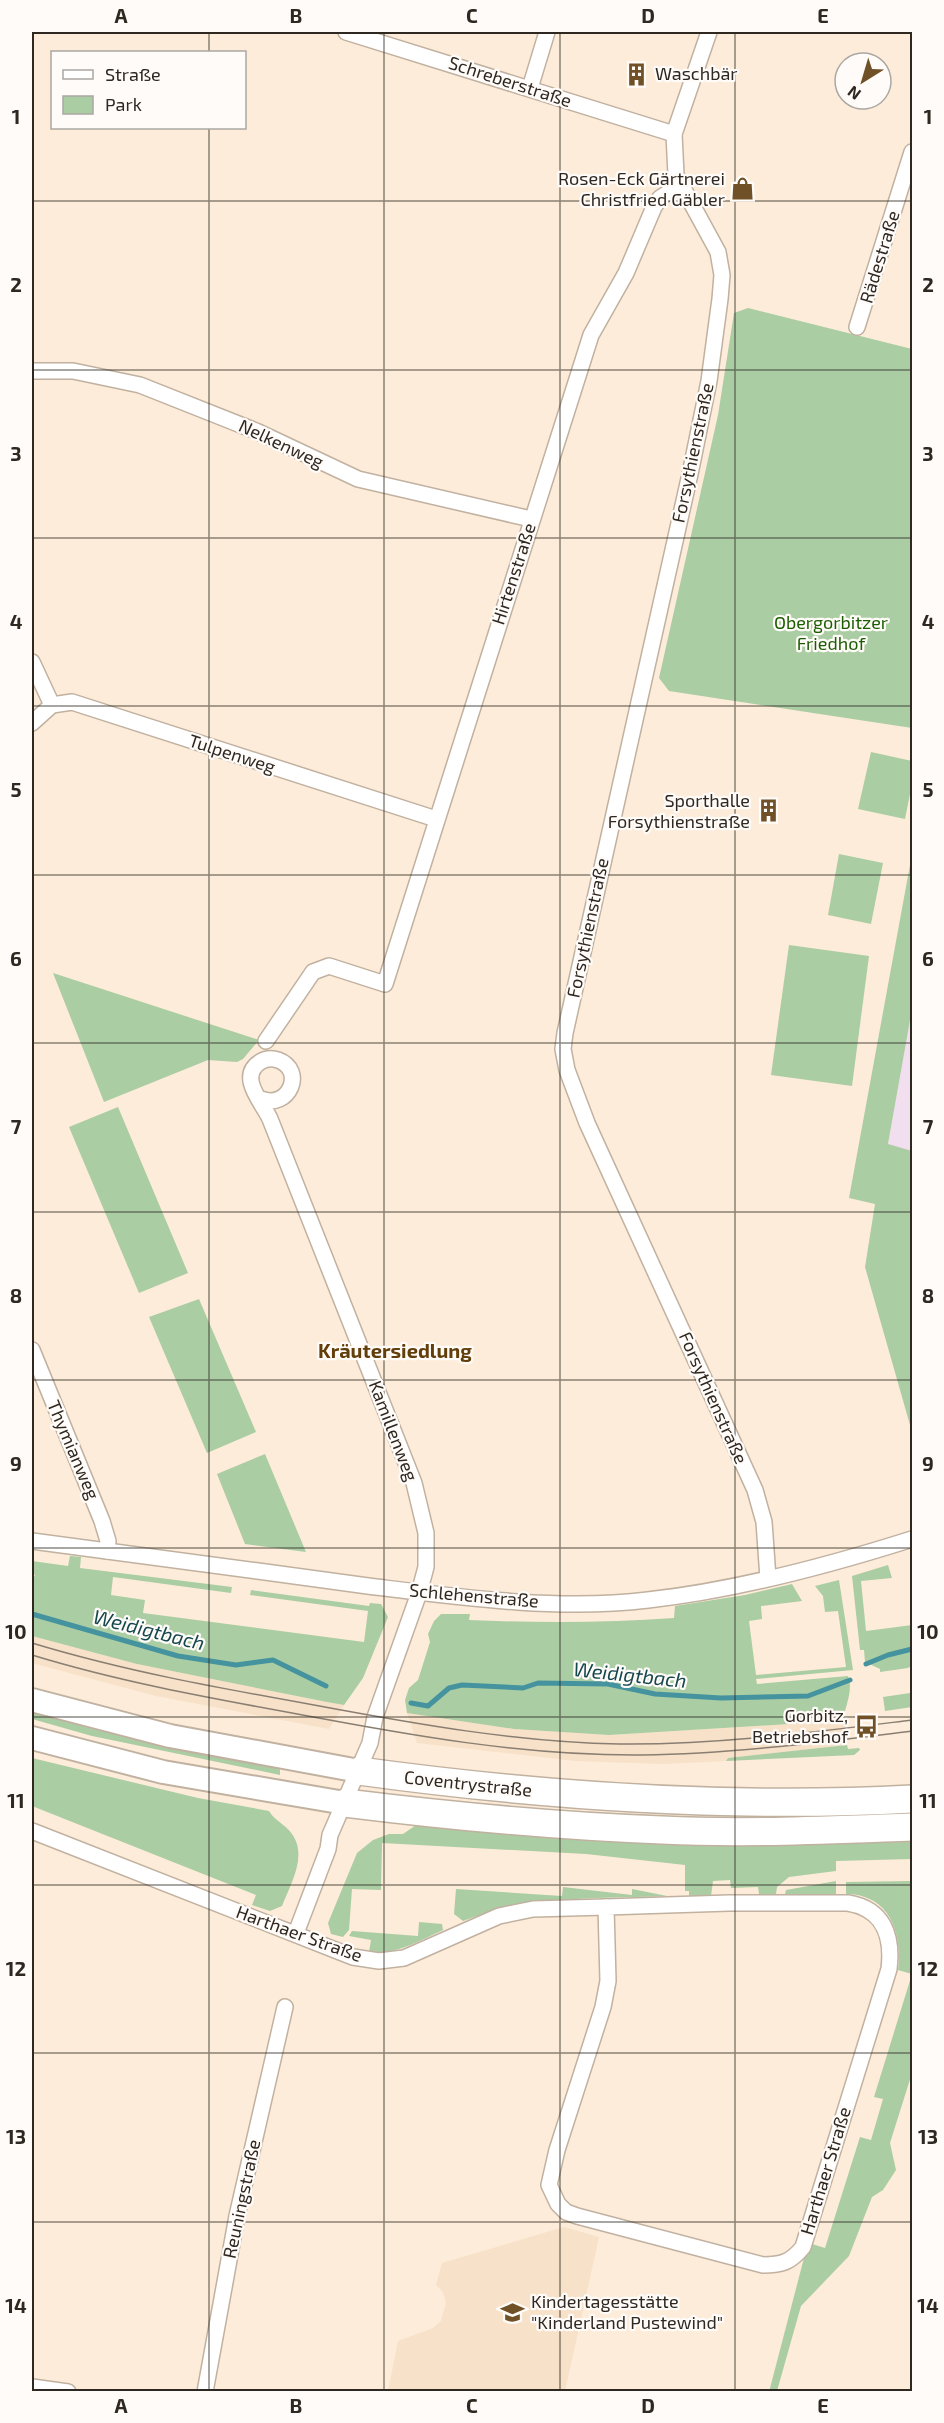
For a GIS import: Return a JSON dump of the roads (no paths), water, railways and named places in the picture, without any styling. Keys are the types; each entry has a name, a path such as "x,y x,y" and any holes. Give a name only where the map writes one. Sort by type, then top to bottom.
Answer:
{"highway":[{"name":"Coventrystraße","path":"358,1771 521,1791 662,1800 788,1802 912,1799"},
{"name":"Coventrystraße","path":"345,1803 520,1822 664,1830 790,1832 912,1827"}],"main road":[{"name":"Coventrystraße","path":"32,1700 170,1736 358,1771"},
{"name":"Coventrystraße","path":"32,1738 163,1772 345,1803"}],"street":[{"name":"Schreberstraße","path":"346,32 674,134"},
{"path":"530,88 547,32"},
{"path":"680,186 676,175 674,134 709,32"},
{"name":"Rädestraße","path":"857,327 912,152"},
{"name":"Hirtenstraße","path":"266,1041 313,972 329,966 385,984 591,335 626,273 654,207 660,198 680,186"},
{"name":"Forsythienstraße","path":"680,186 718,252 722,275 709,381 599,874 563,1049 574,1092 587,1123 755,1490 764,1522 768,1578"},
{"name":"Nelkenweg","path":"32,371 73,371 140,385 256,431 358,479 531,519"},
{"path":"32,662 52,705 32,723"},
{"name":"Tulpenweg","path":"52,705 72,702 436,819"},
{"name":"Kamillenweg","path":"261,1099 416,1491 426,1533 426,1567 419,1593 358,1771"},
{"name":"Thymianweg","path":"32,1350 102,1521 108,1541 107,1551"},
{"name":"Schlehenstraße","path":"32,1541 419,1593 511,1601 648,1601 830,1565 912,1539"},
{"path":"296,1934 328,1849 330,1835 358,1771"},
{"name":"Harthaer Straße","path":"32,1831 353,1957 379,1961 404,1958 499,1916 533,1909 606,1907 848,1903 861,1905 882,1920 890,1938 889,1969 802,2247 788,2262 764,2265 588,2219 566,2212 553,2198 549,2185 550,2172 603,2007 608,1981 606,1907"},
{"name":"Reuningstraße","path":"205,2391 237,2216 285,2007"},
{"path":"32,2387 68,2391"}],"waterway":[{"name":"Weidigtbach","path":"32,1614 178,1656 236,1665 273,1660 326,1686"},
{"name":"Weidigtbach","path":"866,1664 912,1649"},
{"name":"Weidigtbach","path":"411,1703 428,1706 449,1688 462,1685 523,1688 538,1683 608,1684 655,1694 721,1698 808,1696 850,1680"}],"tram line":[{"path":"32,1643 137,1670 243,1692 428,1725 542,1740 656,1744 766,1737 912,1720"},
{"path":"32,1655 128,1681 259,1707 466,1743 554,1752 642,1755 710,1752 777,1747 912,1731"}],"place":[{"name":"Waschbär","path":"637,74"},
{"name":"Rosen-Eck Gärtnerei Christfried Gäbler","path":"743,189"},
{"name":"Sporthalle Forsythienstraße","path":"768,811"},
{"name":"Gorbitz, Betriebshof","path":"866,1726"},
{"name":"Kindertagesstätte \"Kinderland Pustewind\"","path":"513,2312"}],"district":[{"name":"Kräutersiedlung","path":"395,1351"}],"park label":[{"name":"Obergorbitzer Friedhof","path":"831,633"}]}
